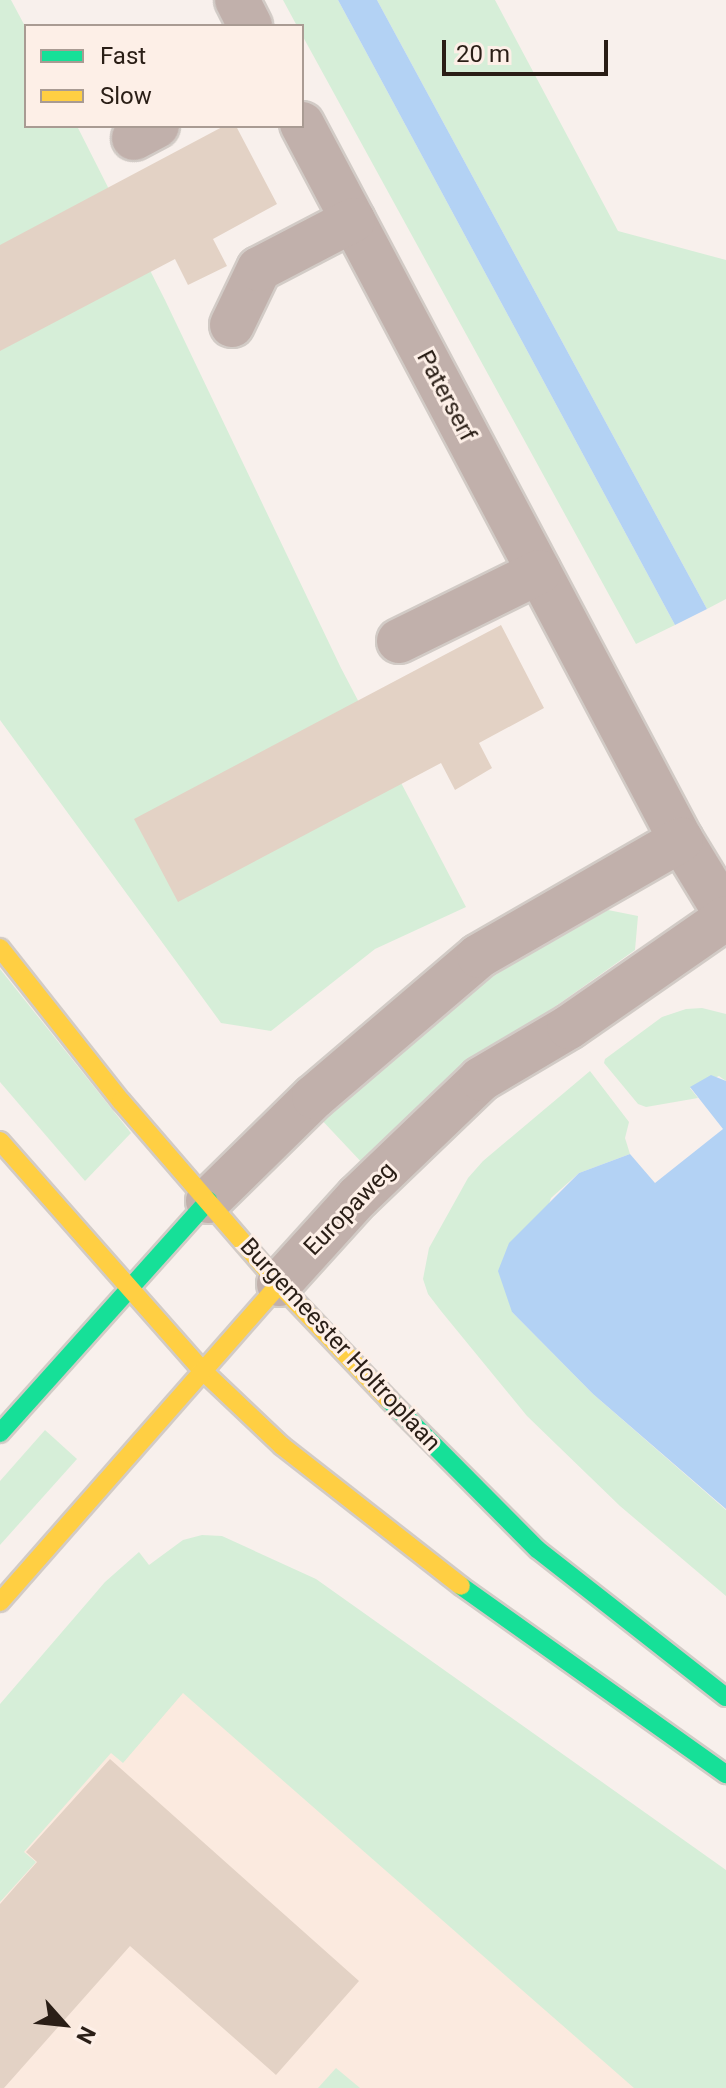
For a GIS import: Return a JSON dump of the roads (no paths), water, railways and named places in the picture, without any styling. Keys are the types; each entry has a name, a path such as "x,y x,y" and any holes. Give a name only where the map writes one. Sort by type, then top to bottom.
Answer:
{"street":[{"path":"237,0 249,24"},
{"name":"Paterserf","path":"304,128 681,840 726,916"},
{"path":"232,325 259,269 353,220"},
{"path":"399,641 539,572"},
{"path":"0,1433 208,1201 314,1097 479,956 681,840"},
{"name":"Europaweg","path":"0,1602 358,1197 481,1079 569,1027 726,916"},
{"name":"Burgemeester Holtroplaan","path":"0,948 121,1101 279,1284 394,1406 537,1549 726,1697"},
{"path":"0,1141 203,1371 282,1446 444,1574 726,1774"}],"water":[{"path":"338,0 377,0 707,609 675,625"},
{"path":"711,1075 726,1081 726,1509 593,1394 512,1312 498,1271 509,1243 579,1173 630,1154 655,1183 723,1129 690,1087"}]}
